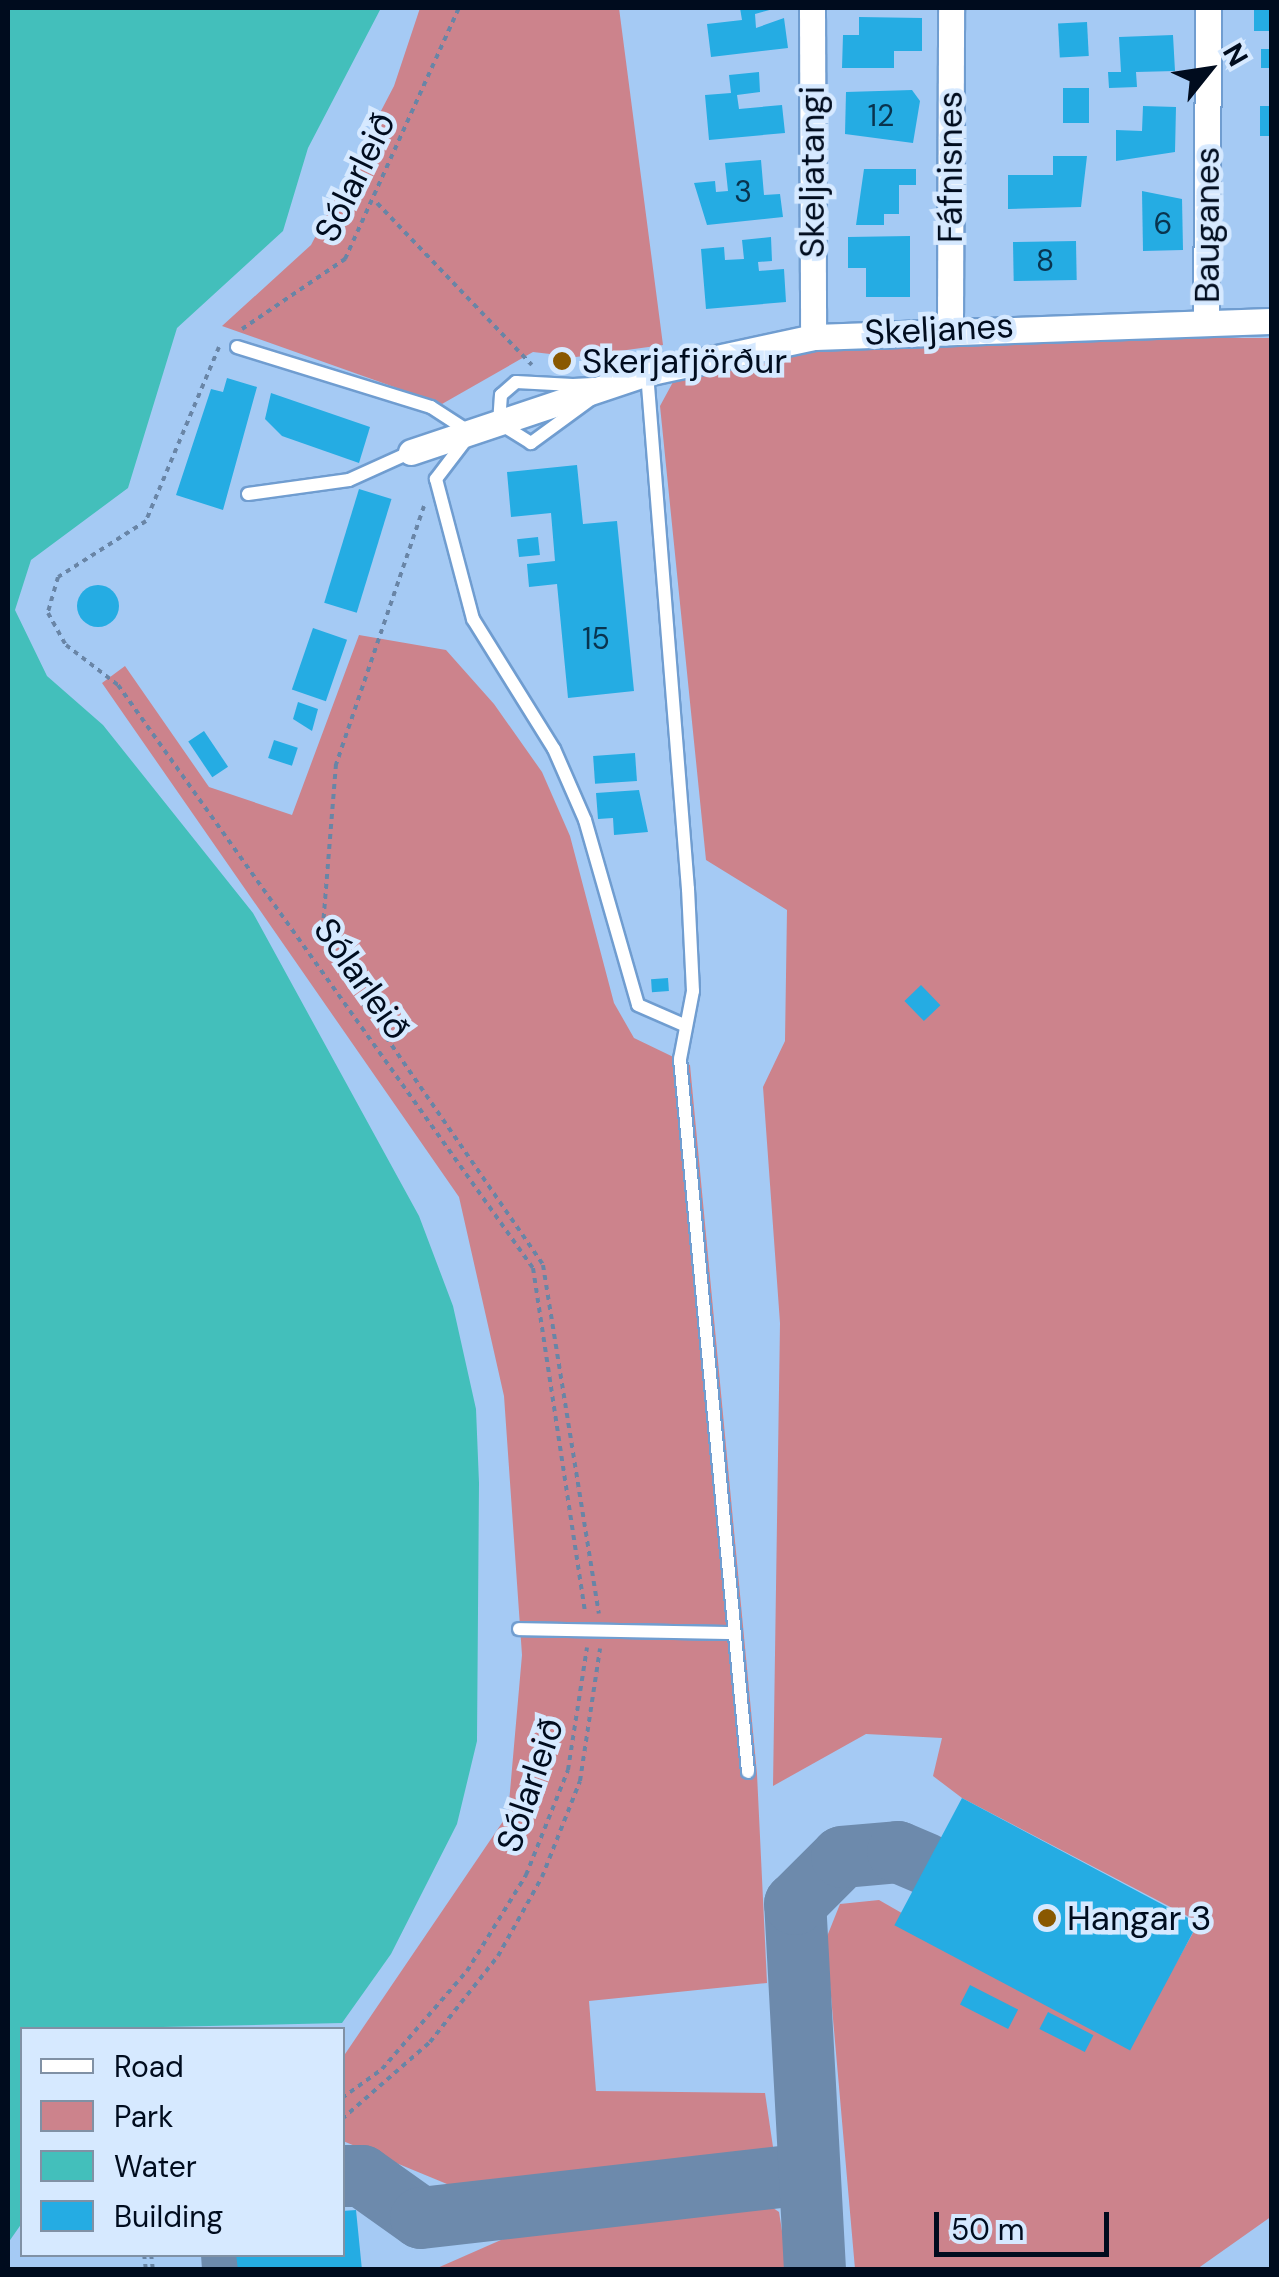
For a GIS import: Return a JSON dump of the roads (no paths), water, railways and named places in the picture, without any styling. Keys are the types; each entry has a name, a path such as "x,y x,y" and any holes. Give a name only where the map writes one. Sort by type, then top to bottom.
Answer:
{"street":[{"name":"Skeljatangi","path":"812,8 813,337"},
{"name":"Fáfnisnes","path":"950,326 951,8"},
{"name":"Bauganes","path":"1206,322 1208,8"},
{"name":"Skeljanes","path":"411,452 647,372 813,337 950,326 1272,320"}],"lane":[{"path":"231,341 431,408 471,433 436,479 474,619 554,749 585,820 638,1005 686,1026"},
{"path":"647,372 688,889 686,1026 680,1059 748,1772"},
{"name":"Skeljanes","path":"499,423 507,387 542,382 613,383"},
{"path":"248,494 349,480 411,452"},
{"path":"520,1629 594,1625 734,1634"}],"water":[{"path":"8,8 381,8 308,148 283,231 177,328 128,488 31,560 15,610 47,676 103,725 253,913 419,1216 453,1306 476,1409 477,1741 457,1824 391,1954 342,2023 20,2027 20,2226 8,2243"}],"place":[{"name":"Skerjafjörður","path":"562,361"},
{"name":"Hangar 3","path":"1047,1918"}]}
